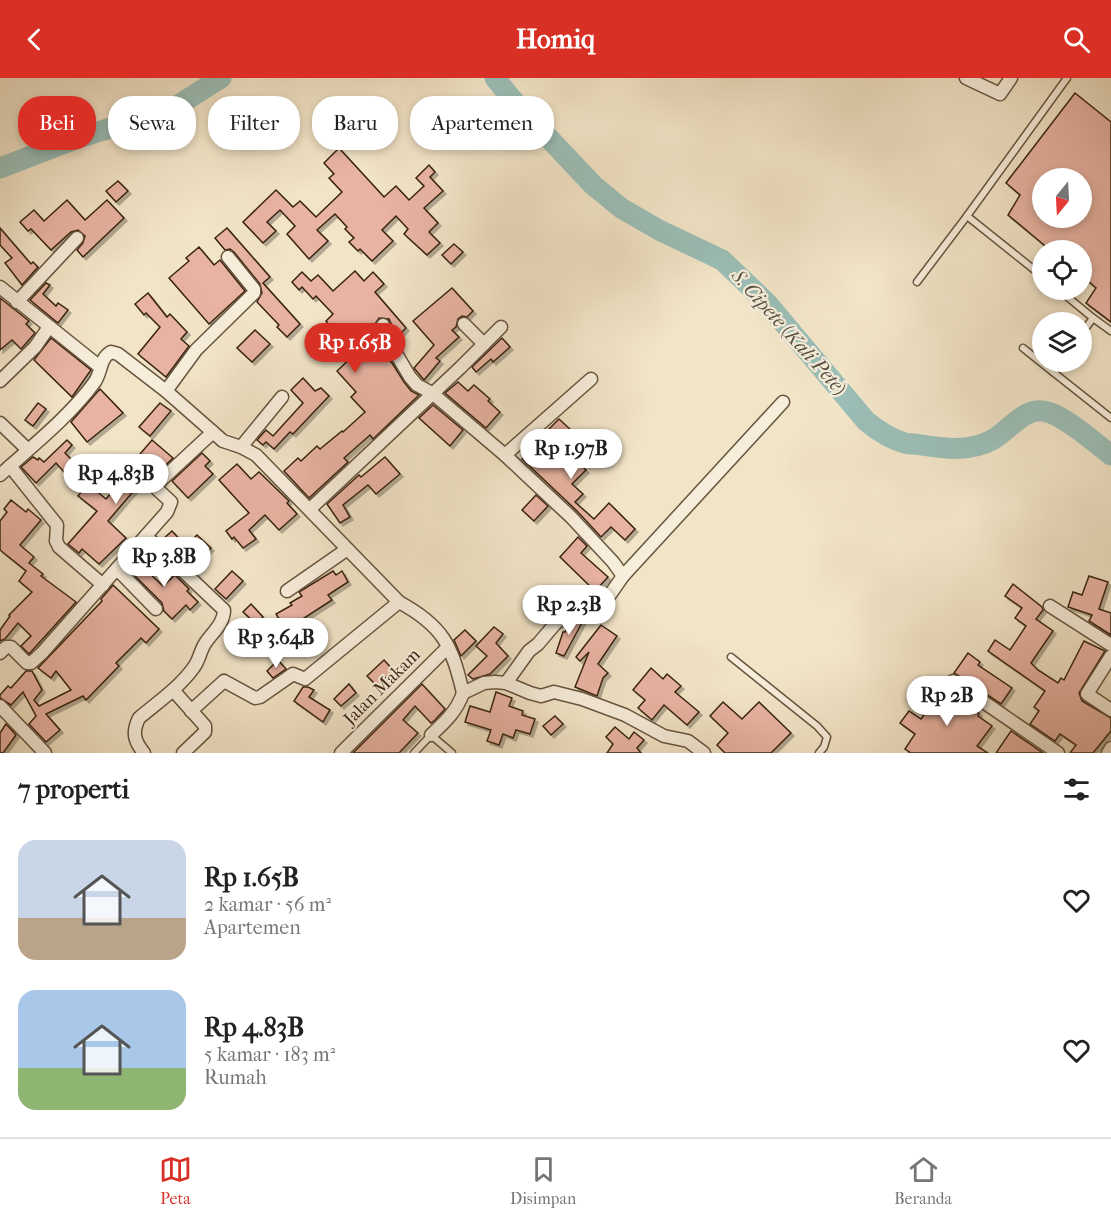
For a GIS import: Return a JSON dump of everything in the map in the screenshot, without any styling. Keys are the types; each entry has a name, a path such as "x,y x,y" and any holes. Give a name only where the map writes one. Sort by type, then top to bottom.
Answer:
{"street":[{"path":"966,78 1000,93 1011,78"},
{"path":"17,302 77,238"},
{"path":"166,391 196,350 254,293 254,289 228,257"},
{"path":"0,287 100,367"},
{"path":"464,324 484,344"},
{"path":"383,325 391,345 417,385 432,393 505,455 571,517 623,576"},
{"path":"0,381 35,347 50,327"},
{"path":"310,509 501,327"},
{"path":"0,475 86,393 100,373 100,367 106,355 111,352 118,354 166,391 223,441 256,455 399,602 423,615 442,634 459,675 463,693 453,714 431,735"},
{"path":"505,455 591,379"},
{"path":"241,447 282,397"},
{"path":"506,683 529,651 570,611 594,605 609,596 623,576 783,402"},
{"path":"0,423 28,450"},
{"path":"0,653 6,647 11,646 24,662 31,663 170,508 171,502 157,489 158,483 213,432"},
{"path":"10,466 57,525 59,547 103,585"},
{"path":"144,753 137,745 135,738 136,724 173,690 200,659 203,646 222,621 224,610 146,536"},
{"path":"287,591 346,550"},
{"path":"117,569 156,609"},
{"path":"190,711 224,681 255,698 260,697 293,674 305,679 399,602"},
{"path":"1050,606 1111,645"},
{"name":"Jalan Makam","path":"341,753 448,647"},
{"path":"1111,656 1087,694 1111,710"},
{"path":"953,681 1058,753"},
{"path":"463,693 484,683 506,683 541,696 554,692 582,699 625,715 664,736 688,741 704,753"},
{"path":"173,690 205,726 202,735 183,753"},
{"path":"0,706 45,753"},
{"path":"1108,753 1111,748"}],"lane":[{"path":"917,282 1066,78"},
{"path":"967,216 1032,268"},
{"path":"1071,300 1111,331"},
{"path":"1023,348 1032,355"},
{"path":"1053,372 1111,418"},
{"path":"730,657 817,726 827,737 819,753"},
{"path":"414,753 431,735 452,753"}],"building":[{"path":"1075,93 1111,122 1111,322 1086,303 1092,300 1092,294 1096,288 1092,285 1092,240 1038,240 1008,215 1020,195 1006,183"},
{"path":"337,150 341,150 384,197 396,186 409,200 424,186 416,178 429,165 435,172 430,177 443,191 424,208 438,223 429,232 440,243 427,255 404,234 408,229 396,216 382,230 393,241 372,261 349,242 354,238 335,214 317,230 328,241 309,259 287,234 295,226 280,210 267,222 276,231 263,243 243,222 276,190 293,207 300,201 316,217 342,192 329,178 334,174 324,163"},
{"path":"118,181 128,191 116,202 106,191"},
{"path":"67,200 85,220 107,200 124,218 83,257 77,250 85,236 78,230 71,232 51,250 31,229 28,231 20,222 34,210 44,221"},
{"path":"0,228 31,264 33,262 38,267 22,285 5,263 12,258 0,245"},
{"path":"227,228 270,277 263,283 300,324 287,337 257,302 262,293 260,284 234,252 230,249 225,250 215,238"},
{"path":"454,244 463,252 451,264 442,255"},
{"path":"199,247 214,265 220,260 245,291 209,324 169,278 189,261 186,258"},
{"path":"355,271 364,281 373,272 384,284 375,292 406,328 397,337 389,319 379,318 375,324 381,343 377,347 392,363 411,391 419,395 373,439 370,435 344,458 348,462 309,498 284,471 298,458 301,461 317,446 320,449 365,412 351,397 356,392 337,371 353,356 326,321 333,314 316,296 313,299 302,287 299,290 292,282 302,272 311,281 318,275 333,291"},
{"path":"46,283 50,285 43,294 56,306 58,303 68,310 58,323 30,300"},
{"path":"452,288 473,311 467,317 462,316 458,319 456,327 452,330 459,337 436,358 440,361 424,380 414,368 434,345 413,321"},
{"path":"148,293 167,317 170,314 187,332 181,339 189,346 166,377 138,354 160,327 146,313 144,315 135,304"},
{"path":"0,298 29,321 26,324 35,333 21,349 12,340 0,350"},
{"path":"255,330 270,344 252,362 237,348"},
{"path":"51,338 91,370 72,397 34,360"},
{"path":"502,338 510,347 493,362 491,359 476,372 472,367"},
{"path":"303,378 315,391 321,388 329,396 293,434 290,432 274,449 266,442 263,445 257,440 266,430 273,436 303,403 291,390"},
{"path":"458,382 468,391 474,385 490,399 488,401 500,412 486,428 445,393"},
{"path":"100,389 123,413 87,442 71,422"},
{"path":"38,403 46,409 33,426 25,420"},
{"path":"160,403 171,411 150,436 139,427"},
{"path":"433,405 463,430 450,446 419,418"},
{"path":"559,419 572,431 561,447 586,470 572,484 583,494 575,502 594,519 609,503 635,529 625,540 611,527 601,537 522,459 551,431 549,429"},
{"path":"67,440 72,445 65,453 75,463 64,472 56,463 36,483 21,467 33,457 44,462"},
{"path":"152,440 173,458 146,484 142,481 108,521 126,538 99,564 82,549 79,553 68,544 97,511 78,496 88,484 106,499"},
{"path":"202,453 210,461 205,466 213,474 188,498 172,481"},
{"path":"91,457 101,465 89,480 79,472"},
{"path":"385,457 400,474 376,494 368,485 343,505 350,517 340,523 327,504 359,475 361,477"},
{"path":"237,464 251,479 259,472 289,501 287,503 297,514 279,530 265,515 249,530 256,539 243,548 226,531 249,513 219,480"},
{"path":"536,495 548,506 534,521 522,510"},
{"path":"11,500 26,512 28,509 41,520 20,545 34,557 29,563 43,574 41,576 76,602 29,654 21,646 31,636 18,623 5,639 0,641 0,630 9,615 32,592 19,581 26,571 0,550 0,521 7,512 4,509"},
{"path":"172,531 185,545 176,553 162,540"},
{"path":"197,535 211,548 199,560 186,546"},
{"path":"578,537 587,546 581,553 608,577 595,591 560,557"},
{"path":"150,551 158,559 147,571 163,586 175,575 198,602 190,610 186,605 172,619 164,611 162,603 129,570"},
{"path":"232,571 243,581 226,599 215,589"},
{"path":"333,571 336,575 342,571 348,582 328,595 332,600 298,622 300,625 288,633 276,614 302,596 299,592"},
{"path":"1089,576 1108,582 1099,609 1111,613 1111,635 1089,621 1092,615 1068,607 1073,592 1082,595"},
{"path":"1013,584 1042,607 1043,610 1036,619 1053,631 1031,663 1038,670 1058,683 1061,678 1064,680 1084,641 1105,651 1079,693 1082,701 1111,718 1111,731 1093,753 1070,753 1076,745 1060,734 1055,741 1030,724 1039,711 1034,707 1045,691 988,651 995,640 1010,650 1026,626 1015,618 1022,608 1005,596"},
{"path":"113,585 159,629 146,643 141,638 116,663 119,666 86,700 83,696 46,714 60,730 46,742 29,724 36,716 23,692 11,705 0,698 0,695 8,686 11,688 26,671 32,671 42,690 34,700 39,706 71,690 56,671 51,678 38,668 102,601 101,599"},
{"path":"251,604 263,617 256,624 243,612"},
{"path":"585,617 564,656 556,653 563,632 571,621"},
{"path":"601,625 617,636 598,664 608,673 603,678 597,696 575,687 589,652 580,661 576,657"},
{"path":"494,627 503,634 496,643 508,656 490,674 473,679 468,675 487,656 476,646"},
{"path":"465,630 476,641 461,656 454,640"},
{"path":"968,653 980,662 978,665 1012,688 1001,704 954,673"},
{"path":"278,660 286,669 273,678 267,671"},
{"path":"384,660 393,670 377,686 367,676"},
{"path":"651,668 663,679 667,674 681,686 675,692 699,712 687,725 664,705 652,720 638,708 645,700 633,690"},
{"path":"349,684 356,693 341,706 334,699"},
{"path":"422,684 445,709 435,720 431,723 415,706 403,720 418,733 399,753 353,753"},
{"path":"946,684 957,694 955,696 979,713 978,716 992,726 977,746 988,753 911,753 905,749 915,734 900,723 909,711 921,719"},
{"path":"303,687 314,690 309,697 330,710 323,722 294,701"},
{"path":"496,692 512,698 509,706 523,711 522,715 535,719 530,734 516,730 513,738 503,734 499,745 487,741 491,730 465,722 470,706 490,712"},
{"path":"723,702 742,719 759,702 791,733 771,753 725,753 717,745 728,733 710,716"},
{"path":"555,716 563,724 551,735 543,726"},
{"path":"6,724 16,735 3,753 0,753 0,733"},
{"path":"615,727 629,739 634,732 644,740 637,748 641,753 607,753 613,744 606,737"},
{"path":"1011,731 1043,753 996,753"}],"waterway":[{"name":"S. Cipete (Kali Pete)","path":"0,168 78,138 172,109 221,78"},
{"name":"S. Cipete (Kali Pete)","path":"495,78 593,185 621,208 659,230 722,260 767,303 866,421 883,433 907,444 944,448 973,447 992,440 1028,413 1042,411 1068,422 1111,455"}]}
